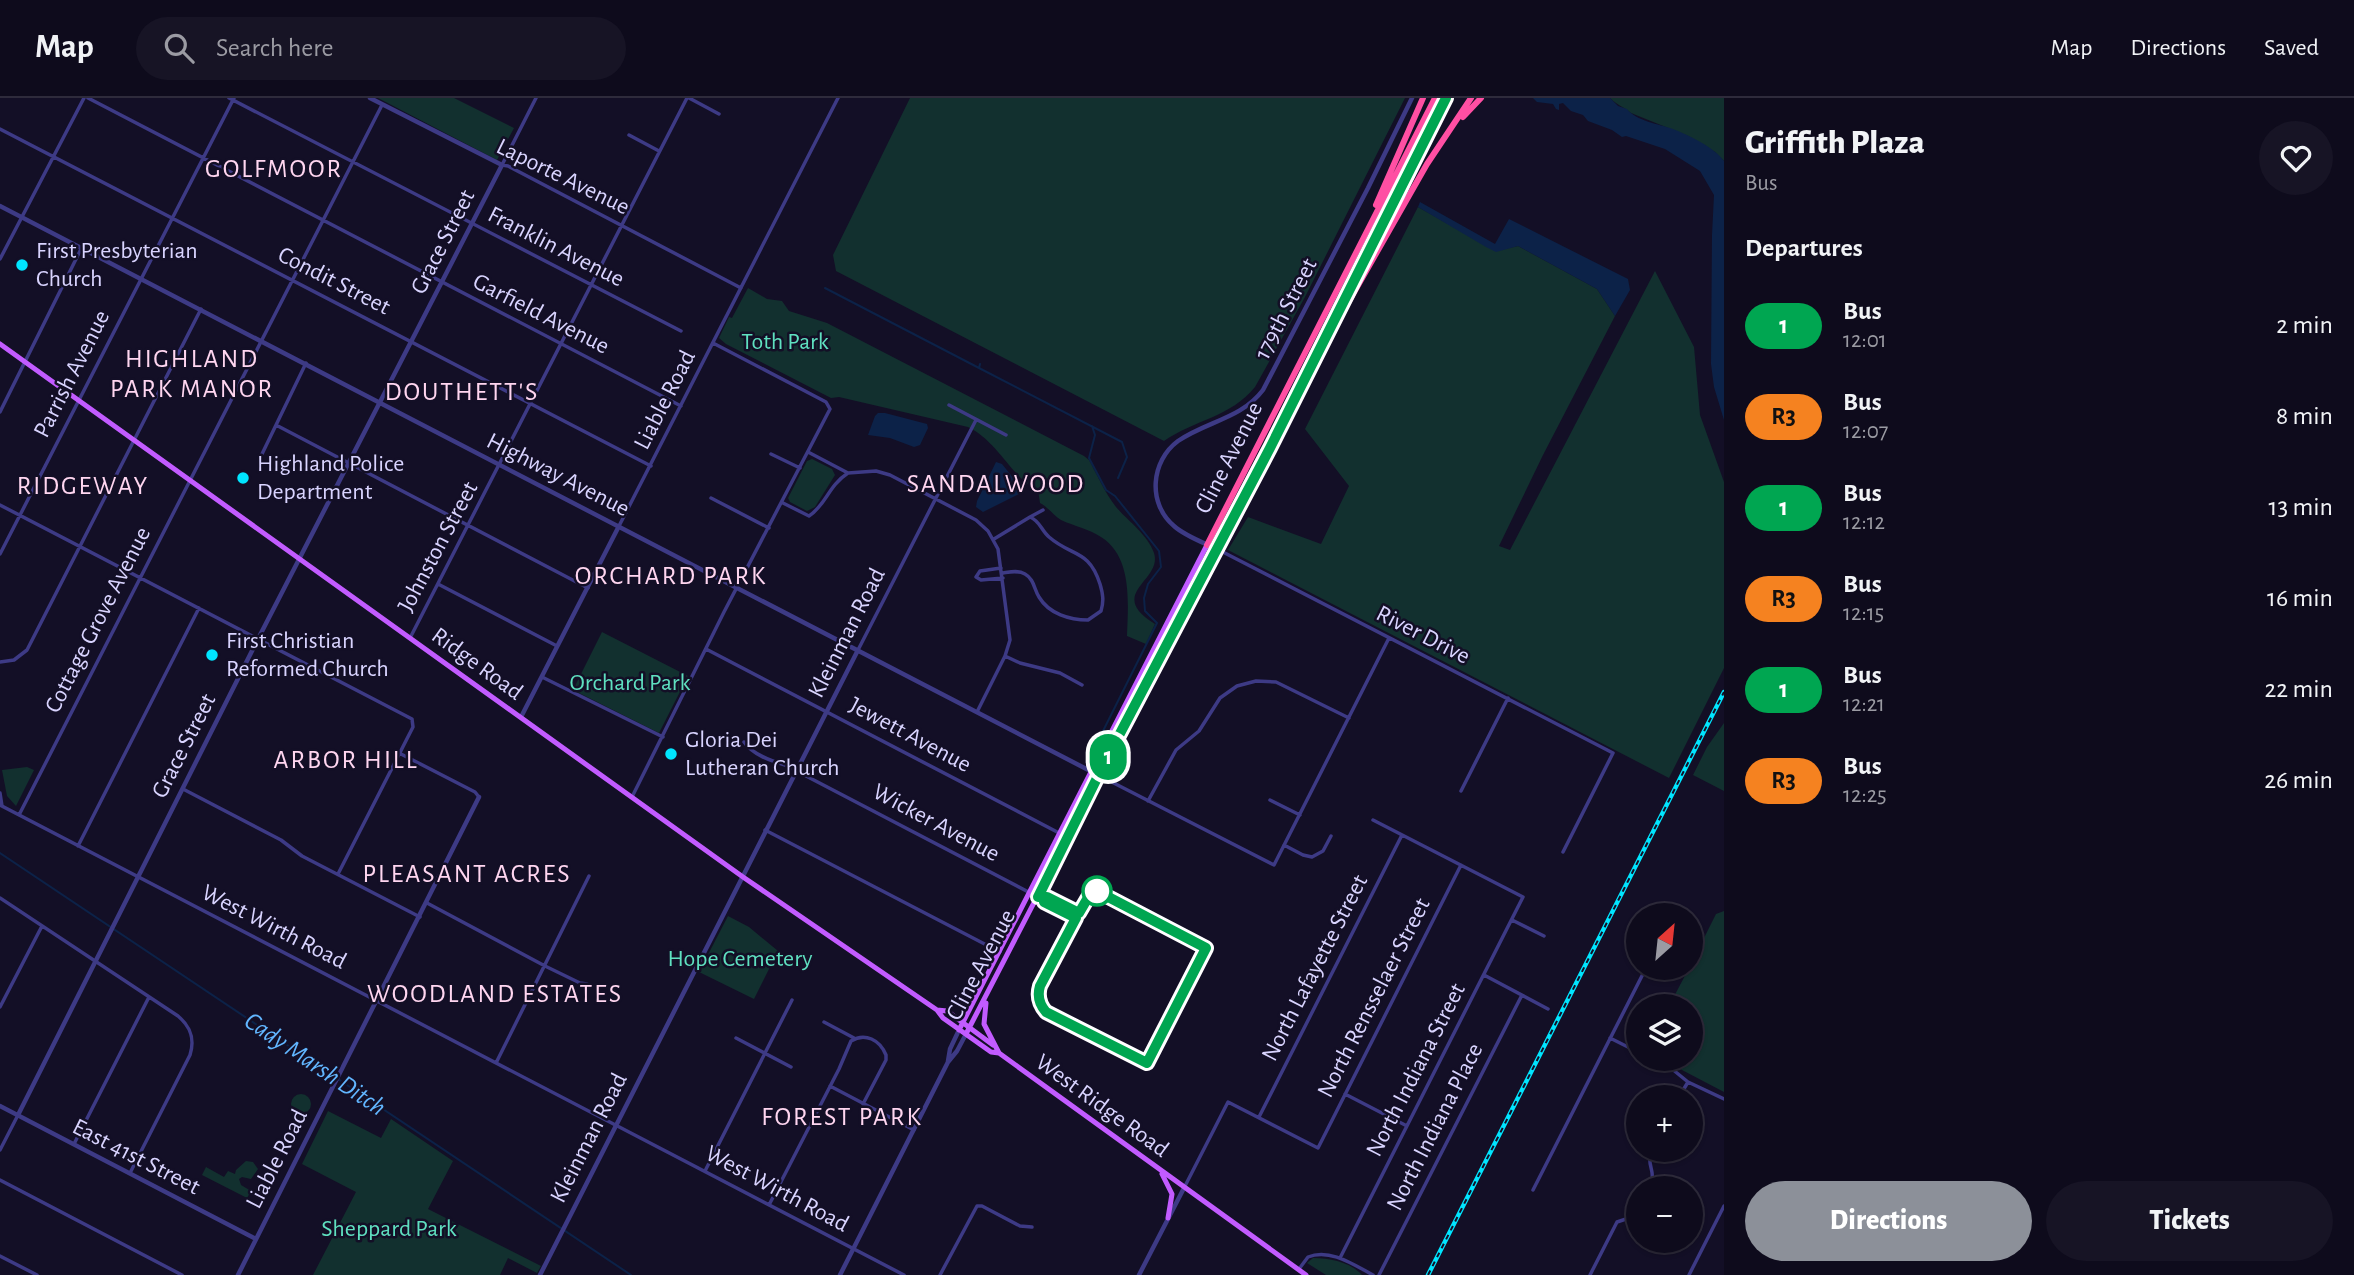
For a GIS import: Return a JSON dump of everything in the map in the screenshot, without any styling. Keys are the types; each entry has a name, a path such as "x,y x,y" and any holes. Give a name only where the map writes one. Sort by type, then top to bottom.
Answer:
{"highway":[{"path":"1361,241 1423,98"},
{"name":"Cline Avenue","path":"1207,545 1435,98"},
{"name":"Cline Avenue","path":"1217,549 1446,98"},
{"path":"1314,357 1331,336 1420,176 1472,98"},
{"path":"1447,134 1482,98"}],"main road":[{"name":"Ridge Road","path":"0,344 743,877 937,1010 943,1018 966,1034"},
{"name":"Cline Avenue","path":"966,1034 967,1025 1000,952 1207,545"},
{"name":"Cline Avenue","path":"960,1030 967,1025 987,996 1098,775 1217,549"},
{"path":"987,996 984,1024 998,1050"},
{"name":"Ridge Road","path":"937,1010 947,1011 967,1025"},
{"name":"West Ridge Road","path":"967,1025 1158,1169 1306,1275"},
{"name":"West Ridge Road","path":"966,1034 991,1052 998,1050"},
{"path":"1158,1169 1172,1194 1168,1218"}],"street":[{"path":"0,259 53,155 86,98"},
{"name":"Garfield Avenue","path":"86,98 681,406"},
{"name":"Laporte Avenue","path":"370,98 508,166 741,289"},
{"name":"Grace Street","path":"0,1150 258,639 536,98"},
{"path":"688,98 719,114"},
{"name":"Johnston Street","path":"410,638 688,98"},
{"name":"Liable Road","path":"522,718 838,98"},
{"name":"179th Street","path":"1217,549 1177,529 1161,510 1155,487 1161,461 1170,447 1178,441 1242,411 1266,386 1412,98"},
{"name":"Parrish Avenue","path":"0,554 232,99"},
{"name":"Franklin Avenue","path":"232,99 681,331"},
{"name":"Cottage Grove Avenue","path":"19,815 382,104"},
{"name":"Condit Street","path":"0,129 651,466"},
{"path":"629,135 659,151"},
{"name":"Highway Avenue","path":"0,206 1098,775"},
{"path":"0,412 82,247"},
{"path":"0,662 14,660 27,650 201,309"},
{"path":"632,797 736,587 783,503 830,409 830,406 713,343"},
{"path":"262,454 306,363"},
{"path":"949,405 1006,435"},
{"name":"Kleinman Road","path":"540,1275 976,419"},
{"path":"276,425 588,587"},
{"path":"808,453 848,473 876,471 890,475 976,520 994,539 1002,573 1010,633 1005,656 977,712"},
{"path":"771,454 800,468"},
{"path":"783,503 809,516 818,510 828,491 848,473"},
{"path":"711,498 769,528"},
{"path":"0,505 409,717 413,722 400,754 338,874"},
{"path":"994,539 1043,510"},
{"path":"1002,573 981,580 976,577 980,571 1026,574 1033,582 1039,597 1056,613 1088,620 1101,611 1104,594 1096,570 1084,557 1047,536 1038,521 1030,517"},
{"name":"River Drive","path":"1217,549 1613,753 1563,852"},
{"path":"438,584 558,646"},
{"path":"78,846 199,608"},
{"path":"1098,775 1274,866 1389,638"},
{"name":"Jewett Avenue","path":"706,649 1061,834"},
{"path":"1005,656 1020,663 1059,673 1082,685"},
{"path":"542,677 663,737"},
{"path":"1148,801 1176,750 1199,731 1216,702 1237,686 1256,681 1276,682 1349,718"},
{"path":"1461,790 1508,698"},
{"name":"Wicker Avenue","path":"744,742 749,749 796,770 1038,897"},
{"path":"400,754 475,792 479,797"},
{"path":"183,789 281,840 302,856 419,917"},
{"path":"0,793 1,806"},
{"name":"Liable Road","path":"238,1275 479,797"},
{"path":"1270,800 1300,815"},
{"name":"West Wirth Road","path":"1,806 904,1275"},
{"path":"1373,820 1461,865"},
{"path":"765,830 1000,952"},
{"name":"North Lafayette Street","path":"1259,1117 1402,835"},
{"path":"1284,845 1312,857 1323,851 1331,836"},
{"name":"North Rensselaer Street","path":"1259,1117 1318,1148 1461,865"},
{"name":"North Indiana Street","path":"1340,1258 1523,897 1461,865"},
{"path":"496,1063 589,876"},
{"path":"0,898 183,1020 191,1032 193,1045 190,1055 130,1173"},
{"path":"427,902 545,966 587,984"},
{"path":"1512,920 1544,936"},
{"path":"0,1007 42,926"},
{"path":"1484,975 1548,1009"},
{"path":"1533,1190 1640,980"},
{"name":"North Indiana Place","path":"1379,1275 1522,995"},
{"path":"75,1144 149,997"},
{"path":"705,1171 792,1000"},
{"path":"824,1022 854,1038 872,1039 881,1045 886,1055 886,1060 863,1104"},
{"name":"Cline Avenue","path":"948,1062 950,1049 960,1030"},
{"name":"Cline Avenue","path":"840,1275 948,1062 966,1034"},
{"path":"736,1038 791,1067"},
{"path":"769,1205 854,1038"},
{"path":"1610,1038 1626,1046"},
{"path":"1674,1071 1688,1082 1724,1099"},
{"path":"830,1086 914,1129"},
{"path":"1345,1094 1407,1126"},
{"path":"1139,1275 1228,1102 1259,1117"},
{"name":"East 41st Street","path":"0,1106 256,1239"},
{"path":"0,1180 182,1275"},
{"path":"940,1275 977,1206 982,1206 1020,1226 1032,1227"},
{"path":"1689,1275 1724,1206"},
{"path":"1590,1275 1617,1222 1626,1219"},
{"path":"1298,1270 1308,1257 1314,1254 1340,1258 1373,1275"},
{"path":"0,1256 37,1275"}],"green space":[{"path":"378,98 454,98 514,128 497,160"},
{"path":"910,98 1405,98 1305,297 1255,387 1224,412 1164,441 836,271 833,255"},
{"path":"1610,98 1724,98 1724,161 1715,152 1688,136 1631,113"},
{"path":"1418,207 1496,251 1518,246 1597,289 1615,316 1499,546 1510,550 1655,271 1694,347 1700,415 1724,482 1724,668 1669,778 1228,550 1248,517 1321,544 1349,486 1305,429"},
{"name":"Toth Park","path":"748,288 767,299 782,301 789,311 827,323 1089,460 1112,502 1143,534 1154,553 1155,563 1151,572 1135,595 1135,604 1141,613 1155,624 1146,644 1127,636 1128,596 1119,556 1101,537 1061,520 1040,503 1038,490 1021,478 979,433 968,427 839,397 831,398 719,338"},
{"path":"812,459 832,469 835,475 815,507 807,511 790,502 788,498 807,461"},
{"name":"Orchard Park","path":"602,632 688,676 659,733 573,690"},
{"path":"1724,723 1724,791 1693,775 1707,747"},
{"path":"27,767 34,770 16,806 7,796 2,770"},
{"path":"1724,911 1724,1092 1684,1071 1703,1071 1703,994 1675,994 1683,980 1703,980 1703,940 1716,914"},
{"name":"Hope Cemetery","path":"728,916 749,927 778,951 754,999 699,972"},
{"path":"301,1094 308,1097 311,1104 308,1111 301,1114 294,1111 291,1104 294,1097"},
{"name":"Sheppard Park","path":"328,1111 381,1138 391,1119 453,1161 428,1209 541,1266 537,1273 508,1258 500,1275 313,1275 356,1192 302,1164"},
{"path":"246,1161 253,1162 258,1169 251,1179 239,1179 241,1185 251,1191 247,1198 202,1175 206,1167 224,1177 228,1171 235,1174"},
{"path":"1313,1258 1339,1262 1362,1275 1326,1275 1307,1263"}],"water":[{"path":"1533,98 1610,98 1618,106 1648,122 1673,129 1700,142 1724,161 1724,420 1714,387 1711,364 1714,195 1700,171 1665,149 1622,137 1588,121 1563,103 1559,104 1559,110 1553,104 1537,102"},
{"path":"1420,202 1495,244 1509,219 1628,279 1630,290 1615,316 1597,289 1518,246 1496,252 1418,207"},
{"path":"878,413 927,424 928,428 920,445 914,447 890,438 868,435"},
{"path":"996,462 1002,464 1022,489 1021,493 983,512 976,507 977,501"}],"waterway":[{"path":"825,288 979,368"},
{"path":"980,364 979,368 1122,442 1127,457 1118,478"},
{"path":"1092,426 1095,435 1089,458 1106,490 1115,496 1159,551 1161,567 1148,584 1144,598 1145,611 1157,623 1102,733"},
{"name":"Cady Marsh Ditch","path":"0,853 631,1275"}],"railway":[{"path":"1428,1275 1724,692"}],"bus line":[{"name":"1","path":"1044,902 1076,918 1040,986 1038,994 1041,1006 1046,1012 1147,1063 1206,948 1093,889 1079,913 1047,897 1038,897 1105,762 1270,448 1446,98"}],"place":[{"name":"First Presbyterian Church","path":"22,265"},
{"name":"Highland Police Department","path":"243,478"},
{"name":"First Christian Reformed Church","path":"212,655"},
{"name":"Gloria Dei Lutheran Church","path":"671,754"}],"district":[{"name":"GOLFMOOR","path":"274,169"},
{"name":"HIGHLAND PARK MANOR","path":"192,374"},
{"name":"DOUTHETT'S","path":"462,392"},
{"name":"SANDALWOOD","path":"996,484"},
{"name":"RIDGEWAY","path":"83,486"},
{"name":"ORCHARD PARK","path":"671,576"},
{"name":"ARBOR HILL","path":"346,760"},
{"name":"PLEASANT ACRES","path":"467,874"},
{"name":"WOODLAND ESTATES","path":"495,994"},
{"name":"FOREST PARK","path":"842,1117"}]}
